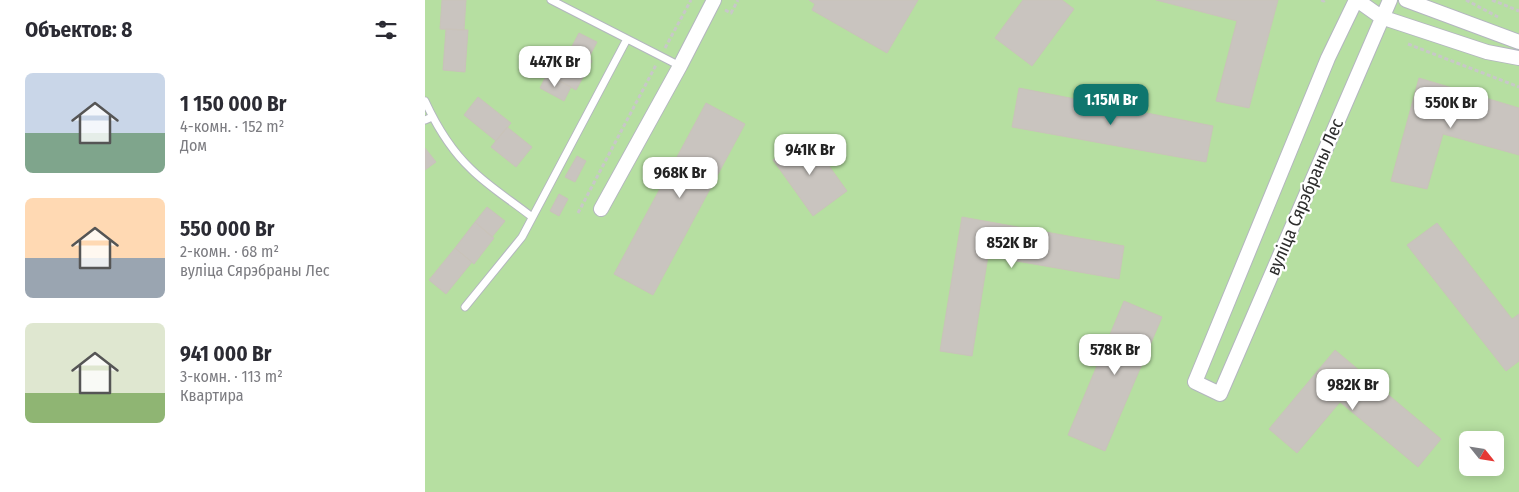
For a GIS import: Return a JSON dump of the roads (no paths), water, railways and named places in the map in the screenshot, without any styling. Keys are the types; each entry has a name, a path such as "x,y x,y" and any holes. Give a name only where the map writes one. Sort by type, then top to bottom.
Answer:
{"street":[{"path":"601,209 714,0"},
{"path":"1357,0 1381,17 1487,52 1519,58"},
{"name":"вуліца Сярэбраны Лес","path":"1357,0 1328,58 1195,382 1220,394 1381,17 1390,0"},
{"path":"1406,0 1519,42"}],"lane":[{"path":"551,0 680,66"},
{"path":"465,307 522,237 627,39"},
{"path":"425,101 429,118 470,169 532,218"}]}
